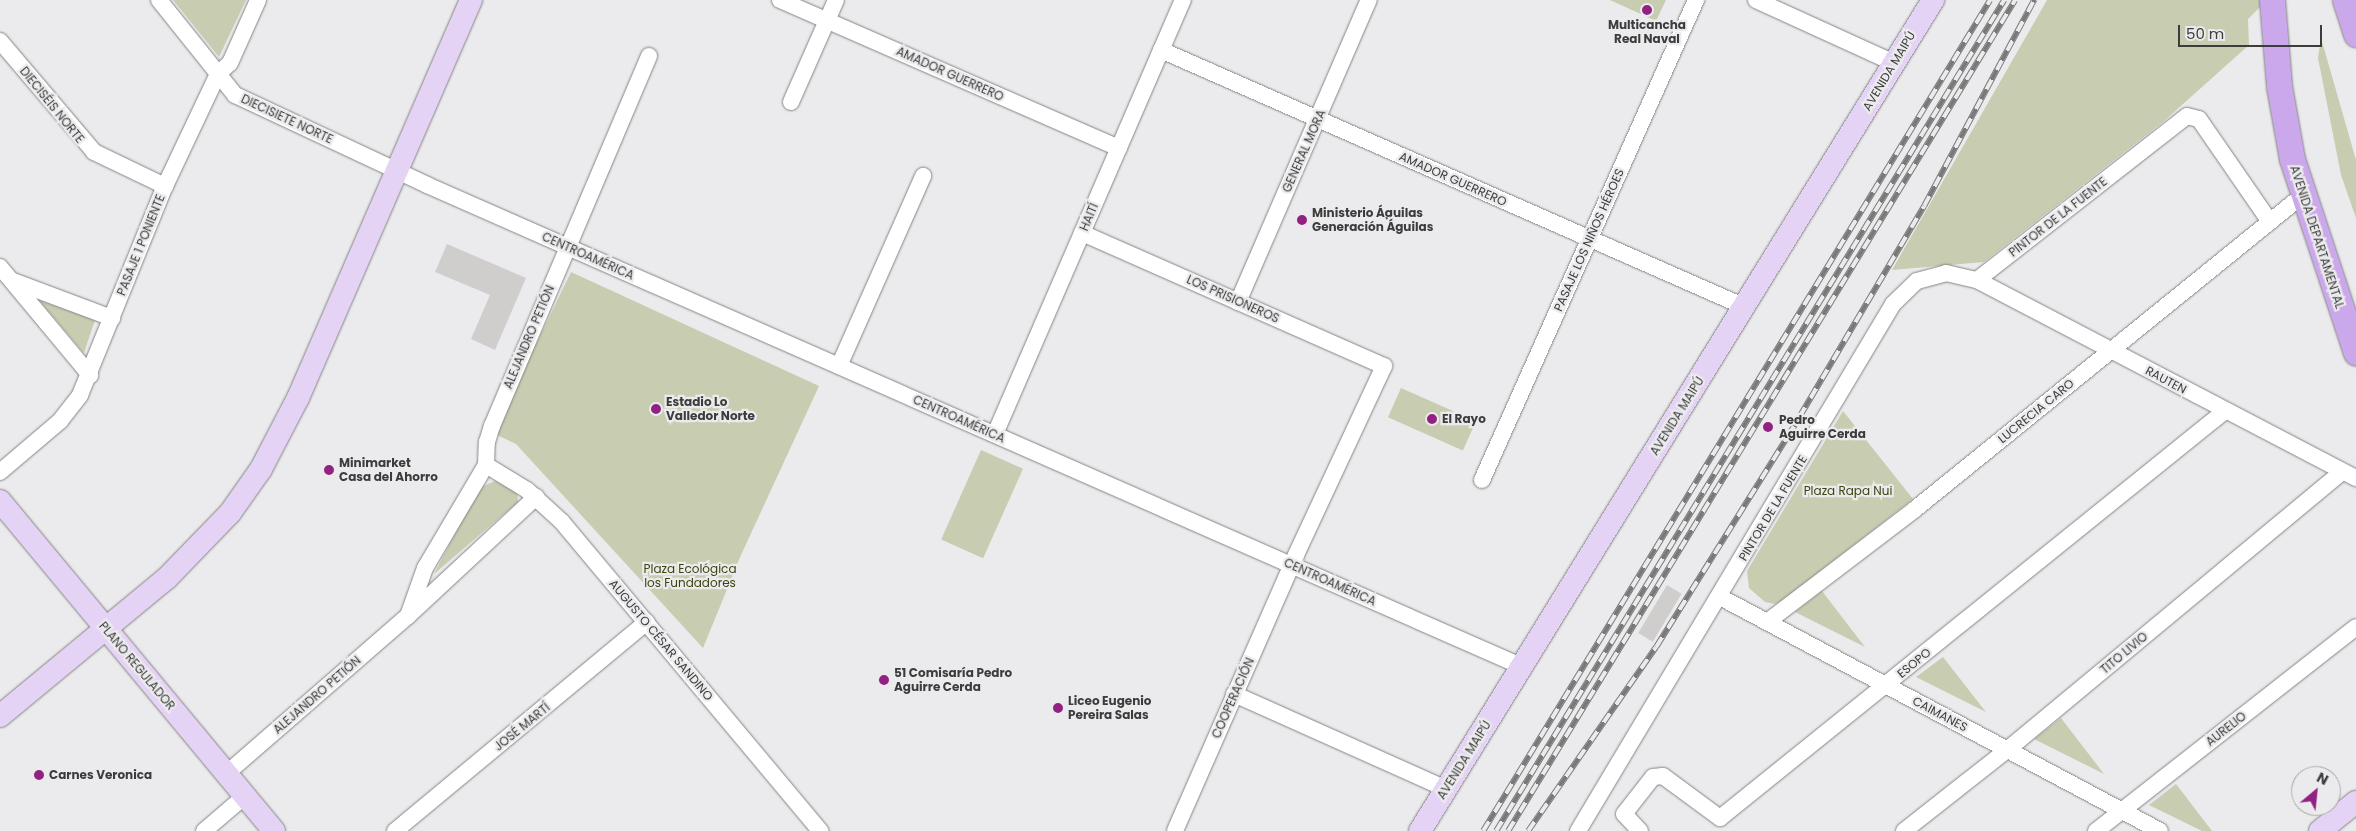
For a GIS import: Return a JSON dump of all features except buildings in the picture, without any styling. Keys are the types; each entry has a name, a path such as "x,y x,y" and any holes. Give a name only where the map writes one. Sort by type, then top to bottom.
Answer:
{"main road":[{"name":"AVENIDA DEPARTAMENTAL","path":"2272,0 2278,86 2302,196 2356,354"},
{"path":"2345,0 2356,34"}],"street":[{"name":"DIECISIETE NORTE","path":"159,0 235,95 396,170"},
{"name":"PASAJE 1 PONIENTE","path":"0,472 68,412 90,374 165,186 218,74 230,63 258,0"},
{"path":"0,716 198,548 230,513 261,469 298,398 471,0"},
{"name":"AMADOR GUERRERO","path":"780,0 1119,148"},
{"path":"791,102 836,0"},
{"name":"HAITÍ","path":"995,434 1183,0"},
{"name":"GENERAL MORA","path":"1238,302 1369,0"},
{"name":"PASAJE LOS NIÑOS HÉROES","path":"1482,480 1696,0"},
{"path":"1756,0 1894,63"},
{"name":"AVENIDA MAIPÚ","path":"1420,831 1933,0"},
{"name":"DIECISÉIS NORTE","path":"0,41 94,152 165,186"},
{"name":"AMADOR GUERRERO","path":"1161,50 1745,307"},
{"name":"ALEJANDRO PETIÓN","path":"408,616 425,568 486,465 487,442 492,426 649,56"},
{"name":"PINTOR DE LA FUENTE","path":"1578,831 1900,294 1917,281 1936,274 1956,274 1977,280 2187,116 2199,120 2270,222"},
{"name":"CENTROAMÉRICA","path":"396,170 1523,667"},
{"path":"839,366 923,176"},
{"name":"LUCRECIA CARO","path":"1767,622 1914,510 2302,196"},
{"name":"LOS PRISIONEROS","path":"1082,233 1384,366"},
{"path":"0,266 90,374"},
{"path":"11,280 112,318"},
{"name":"RAUTEN","path":"1977,280 2349,475"},
{"name":"COOPERACIÓN","path":"1180,829 1234,694 1384,366"},
{"name":"ESOPO","path":"1640,831 1624,814 1653,777 1663,776 1720,818 2225,411"},
{"name":"AUGUSTO CÉSAR SANDINO","path":"486,465 536,497 562,522 820,831"},
{"name":"TITO LIVIO","path":"1904,831 2349,475"},
{"name":"ALEJANDRO PETIÓN","path":"226,774 408,616 536,497"},
{"name":"PLANO REGULADOR","path":"0,501 274,831"},
{"name":"CAIMANES","path":"1720,597 2160,831"},
{"name":"JOSÉ MARTÍ","path":"395,831 497,749 647,622"},
{"name":"AURELIO","path":"2096,831 2356,627"},
{"path":"1234,694 1446,789"},
{"path":"204,831 245,796"},
{"path":"2320,831 2356,802"}],"green space":[{"path":"173,0 246,0 219,57"},
{"name":"Multicancha Real Naval","path":"1610,0 1666,0 1656,21"},
{"path":"2047,0 2262,0 2262,5 2248,19 2249,45 2164,121 1984,262 1892,270"},
{"path":"2321,38 2356,160 2356,218 2341,175 2318,58"},
{"name":"Estadio Lo Valledor Norte","path":"571,272 819,386 741,555 703,648 516,444 493,433"},
{"path":"39,300 95,320 84,353"},
{"name":"El Rayo","path":"1401,388 1476,421 1463,451 1388,417"},
{"name":"Plaza Rapa Nui","path":"1843,411 1913,499 1783,600 1775,604 1765,602 1749,588 1747,571"},
{"path":"981,450 1023,469 983,558 941,540"},
{"path":"495,481 517,492 518,502 434,574 479,488"},
{"path":"1822,591 1865,647 1795,612"},
{"path":"1943,657 1986,712 1916,677"},
{"path":"2061,718 2104,774 2034,739"},
{"path":"2176,784 2212,831 2202,831 2149,805"}],"railway":[{"path":"1483,831 1990,0"},
{"path":"1496,831 2004,0"},
{"path":"1508,831 2015,0"},
{"path":"1528,831 1656,647 1788,436 1924,206 2034,0"}],"place":[{"name":"Multicancha Real Naval","path":"1647,10"},
{"name":"Ministerio Águilas Generación Águilas","path":"1302,220"},
{"name":"Estadio Lo Valledor Norte","path":"656,409"},
{"name":"El Rayo","path":"1432,419"},
{"name":"Pedro Aguirre Cerda","path":"1768,427"},
{"name":"Minimarket Casa del Ahorro","path":"329,470"},
{"name":"51 Comisaría Pedro Aguirre Cerda","path":"884,680"},
{"name":"Liceo Eugenio Pereira Salas","path":"1058,708"},
{"name":"Carnes Veronica","path":"39,775"}],"park label":[{"name":"Plaza Ecológica los Fundadores","path":"690,576"}]}
